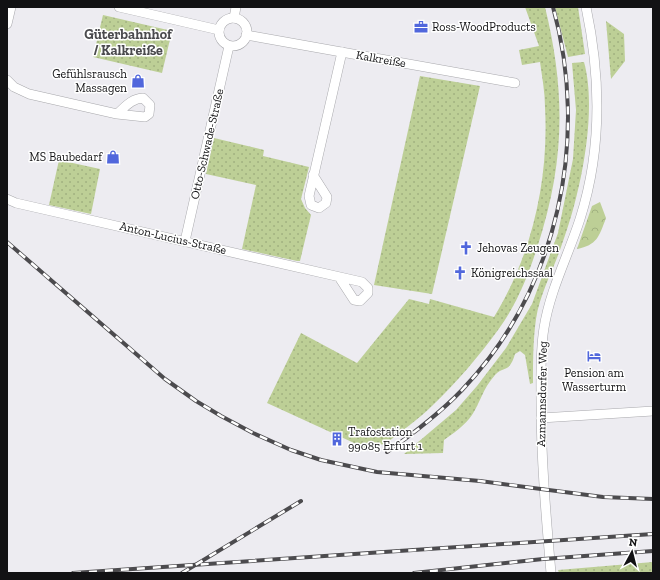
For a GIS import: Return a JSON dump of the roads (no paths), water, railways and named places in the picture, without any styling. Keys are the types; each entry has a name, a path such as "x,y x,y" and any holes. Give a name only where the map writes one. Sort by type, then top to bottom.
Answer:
{"street":[{"path":"7,24 11,7"},
{"path":"119,7 219,30"},
{"path":"234,18 236,7"},
{"name":"Azmannsdorfer Weg","path":"551,573 541,451 541,359 546,319 553,288 580,219 588,191 595,156 598,119 597,92 593,48 586,7"},
{"path":"234,18 243,22 246,36 242,43 229,46 220,38 219,30 223,22 234,18"},
{"name":"Kalkreiße","path":"246,36 515,83"},
{"name":"Otto-Schwade-Straße","path":"185,242 229,46"},
{"path":"313,176 342,52"},
{"path":"7,80 18,89 29,94 117,114"},
{"name":"Anton-Lucius-Straße","path":"7,199 339,277"},
{"path":"541,418 653,411"}],"railway":[{"path":"387,452 426,423 453,399 495,350 522,306 543,260 557,210 566,160 568,109 564,58 553,7"},
{"path":"7,242 165,379 196,401 221,416 253,433 291,450 321,460 377,472 480,481 603,497 653,499"},
{"path":"182,573 301,501"},
{"path":"73,573 653,534"},
{"path":"414,573 543,559 653,551"}],"place":[{"name":"Ross-WoodProducts","path":"421,27"},
{"name":"Gefühlsrausch Massagen","path":"138,81"},
{"name":"MS Baubedarf","path":"113,157"},
{"name":"Jehovas Zeugen","path":"466,248"},
{"name":"Königreichssaal","path":"460,273"},
{"name":"Pension am Wasserturm","path":"594,356"},
{"name":"Trafostation 99085 Erfurt 1","path":"337,439"}],"district":[{"name":"Güterbahnhof / Kalkreiße","path":"128,42"}]}
